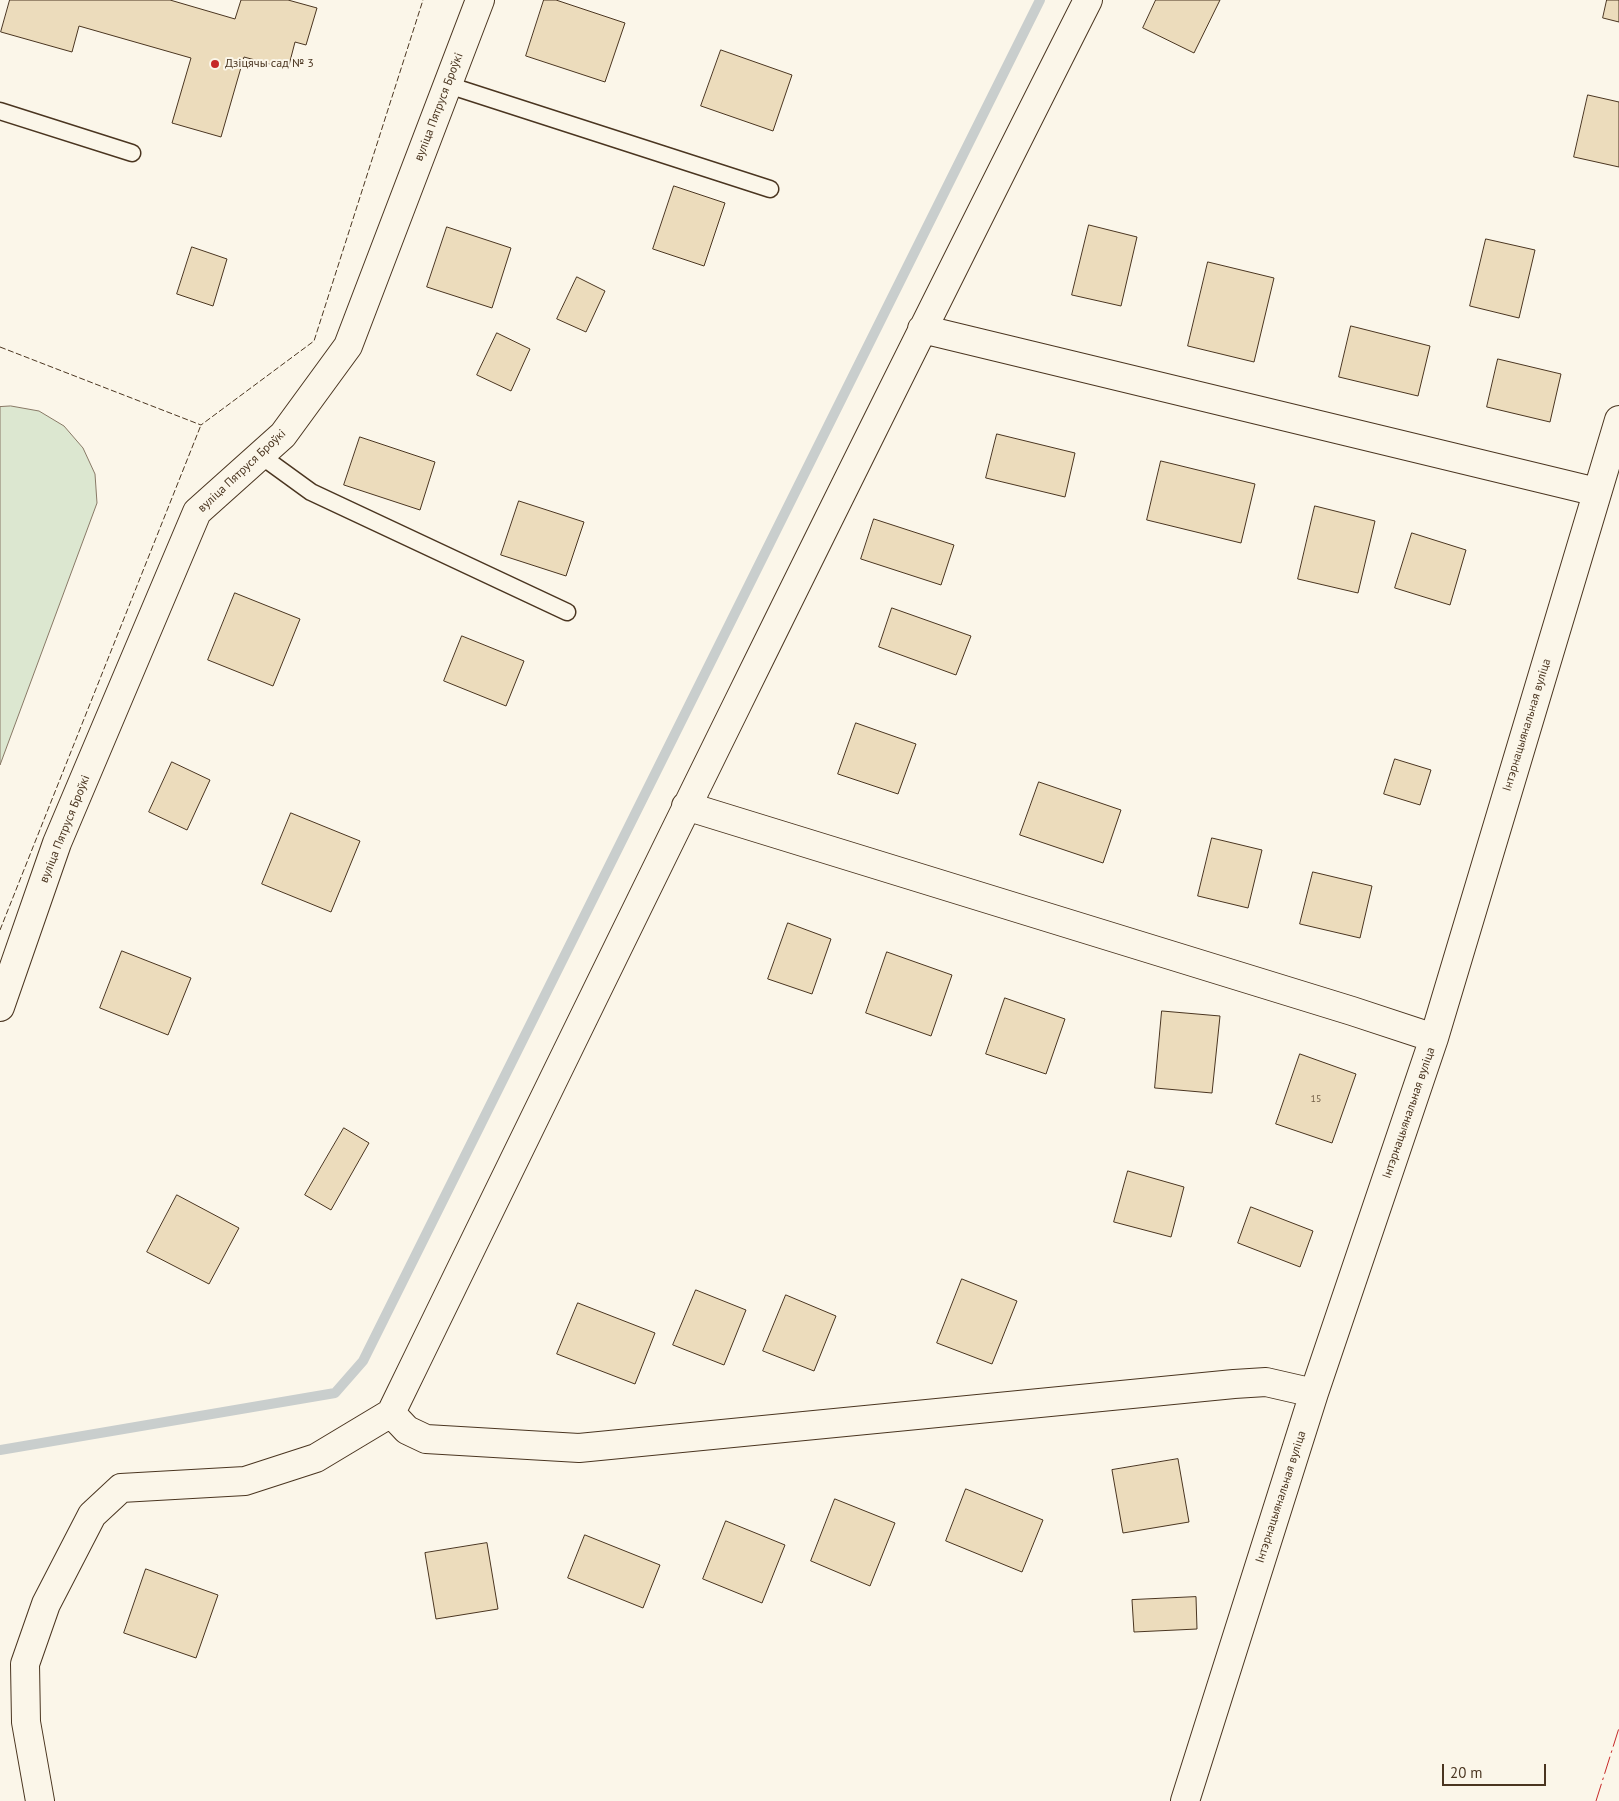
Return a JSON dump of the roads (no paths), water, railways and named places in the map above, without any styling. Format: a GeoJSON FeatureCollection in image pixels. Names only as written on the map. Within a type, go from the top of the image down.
{"type":"FeatureCollection","features":[{"type":"Feature","properties":{"kind":"street","name":"вуліца Пятруся Броўкі"},"geometry":{"type":"LineString","coordinates":[[0,1007],[57,843],[197,512],[283,435],[348,346],[480,0]]}},
{"type":"Feature","properties":{"kind":"street"},"geometry":{"type":"LineString","coordinates":[[40,1801],[26,1722],[25,1664],[46,1604],[92,1515],[121,1488],[245,1481],[316,1458],[391,1413],[686,806],[922,329],[1088,0]]}},
{"type":"Feature","properties":{"kind":"street"},"geometry":{"type":"LineString","coordinates":[[922,329],[1597,492]]}},
{"type":"Feature","properties":{"kind":"street","name":"Інтэрнацыянальная вуліца"},"geometry":{"type":"LineString","coordinates":[[1185,1801],[1314,1393],[1434,1038],[1619,420]]}},
{"type":"Feature","properties":{"kind":"street"},"geometry":{"type":"LineString","coordinates":[[686,806],[1434,1038]]}},
{"type":"Feature","properties":{"kind":"street"},"geometry":{"type":"LineString","coordinates":[[391,1413],[407,1430],[426,1439],[579,1448],[1234,1384],[1266,1382],[1314,1393]]}},
{"type":"Feature","properties":{"kind":"lane"},"geometry":{"type":"LineString","coordinates":[[448,85],[770,189]]}},
{"type":"Feature","properties":{"kind":"lane"},"geometry":{"type":"LineString","coordinates":[[0,111],[132,153]]}},
{"type":"Feature","properties":{"kind":"lane"},"geometry":{"type":"LineString","coordinates":[[260,456],[311,492],[567,612]]}},
{"type":"Feature","properties":{"kind":"waterway"},"geometry":{"type":"LineString","coordinates":[[0,1450],[335,1393],[363,1361],[1040,0]]}},
{"type":"Feature","properties":{"kind":"place","name":"Дзіцячы сад № 3"},"geometry":{"type":"Point","coordinates":[215,64]}}]}
